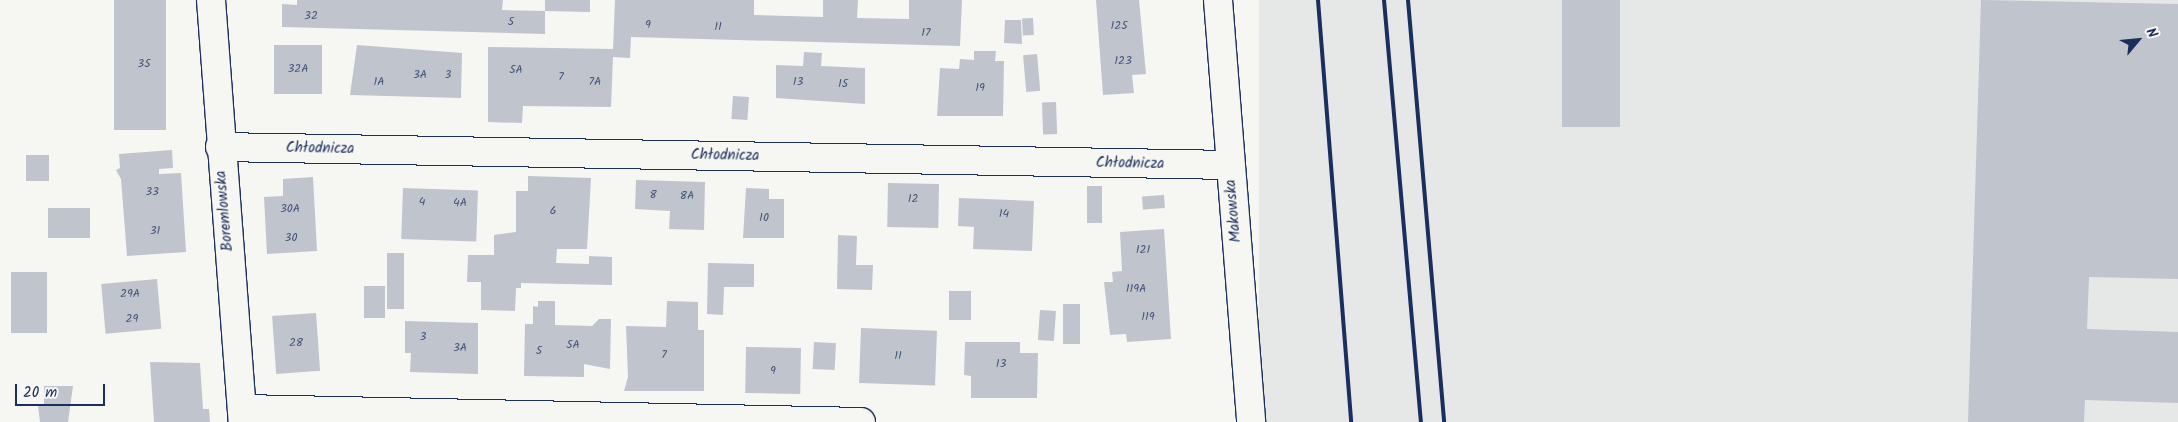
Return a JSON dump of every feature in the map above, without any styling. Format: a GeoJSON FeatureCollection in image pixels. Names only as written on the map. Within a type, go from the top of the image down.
{"type":"FeatureCollection","features":[{"type":"Feature","properties":{"kind":"street","name":"Boremlowska"},"geometry":{"type":"LineString","coordinates":[[211,0],[220,147],[242,416]]}},
{"type":"Feature","properties":{"kind":"street","name":"Makowska"},"geometry":{"type":"LineString","coordinates":[[1218,0],[1251,422]]}},
{"type":"Feature","properties":{"kind":"street","name":"Chłodnicza"},"geometry":{"type":"LineString","coordinates":[[220,147],[1230,166]]}},
{"type":"Feature","properties":{"kind":"street"},"geometry":{"type":"LineString","coordinates":[[242,416],[861,422]]}},
{"type":"Feature","properties":{"kind":"shaded area"},"geometry":{"type":"Polygon","coordinates":[[[1259,0],[2178,0],[2178,422],[1259,422],[1259,0]]]}},
{"type":"Feature","properties":{"kind":"building"},"geometry":{"type":"Polygon","coordinates":[[[114,0],[166,0],[166,130],[114,130],[114,0]]]}},
{"type":"Feature","properties":{"kind":"building"},"geometry":{"type":"Polygon","coordinates":[[[297,0],[503,0],[502,10],[545,11],[545,34],[282,27],[282,4],[297,5],[297,0]]]}},
{"type":"Feature","properties":{"kind":"building"},"geometry":{"type":"Polygon","coordinates":[[[545,0],[590,0],[590,12],[545,11],[545,0]]]}},
{"type":"Feature","properties":{"kind":"building"},"geometry":{"type":"Polygon","coordinates":[[[615,0],[754,0],[754,15],[823,17],[823,0],[858,0],[857,18],[909,19],[909,0],[962,0],[960,46],[631,37],[630,58],[613,57],[611,107],[523,106],[522,123],[488,122],[488,47],[613,49],[615,0]]]}},
{"type":"Feature","properties":{"kind":"building"},"geometry":{"type":"Polygon","coordinates":[[[1096,0],[1139,0],[1146,74],[1132,75],[1134,93],[1103,95],[1096,0]]]}},
{"type":"Feature","properties":{"kind":"building"},"geometry":{"type":"Polygon","coordinates":[[[1562,0],[1620,0],[1620,127],[1562,127],[1562,0]]]}},
{"type":"Feature","properties":{"kind":"building"},"geometry":{"type":"Polygon","coordinates":[[[1981,0],[2178,4],[2178,279],[2089,277],[2087,329],[2178,332],[2178,403],[2085,400],[2084,422],[1968,422],[1981,0]]]}},
{"type":"Feature","properties":{"kind":"building"},"geometry":{"type":"Polygon","coordinates":[[[1033,18],[1034,35],[1023,36],[1022,19],[1033,18]]]}},
{"type":"Feature","properties":{"kind":"building"},"geometry":{"type":"Polygon","coordinates":[[[1005,20],[1021,20],[1022,44],[1004,43],[1005,20]]]}},
{"type":"Feature","properties":{"kind":"building"},"geometry":{"type":"Polygon","coordinates":[[[274,45],[322,45],[322,94],[274,94],[274,45]]]}},
{"type":"Feature","properties":{"kind":"building"},"geometry":{"type":"Polygon","coordinates":[[[357,45],[462,53],[461,98],[350,95],[357,45]]]}},
{"type":"Feature","properties":{"kind":"building"},"geometry":{"type":"Polygon","coordinates":[[[974,51],[996,51],[995,61],[1004,61],[1003,116],[937,116],[940,68],[959,69],[960,59],[974,60],[974,51]]]}},
{"type":"Feature","properties":{"kind":"building"},"geometry":{"type":"Polygon","coordinates":[[[804,52],[822,53],[821,66],[865,68],[865,104],[776,98],[776,65],[803,66],[804,52]]]}},
{"type":"Feature","properties":{"kind":"building"},"geometry":{"type":"Polygon","coordinates":[[[1037,54],[1040,91],[1026,92],[1023,55],[1037,54]]]}},
{"type":"Feature","properties":{"kind":"building"},"geometry":{"type":"Polygon","coordinates":[[[733,96],[749,97],[747,120],[731,119],[733,96]]]}},
{"type":"Feature","properties":{"kind":"building"},"geometry":{"type":"Polygon","coordinates":[[[1042,102],[1056,102],[1057,134],[1043,134],[1042,102]]]}},
{"type":"Feature","properties":{"kind":"building"},"geometry":{"type":"Polygon","coordinates":[[[172,150],[173,168],[159,169],[159,174],[181,173],[186,252],[127,256],[121,179],[116,170],[120,168],[119,154],[172,150]]]}},
{"type":"Feature","properties":{"kind":"building"},"geometry":{"type":"Polygon","coordinates":[[[26,155],[49,155],[49,181],[26,181],[26,155]]]}},
{"type":"Feature","properties":{"kind":"building"},"geometry":{"type":"Polygon","coordinates":[[[528,176],[591,178],[587,249],[557,249],[556,263],[589,264],[589,256],[612,257],[612,285],[521,283],[521,288],[516,288],[515,311],[481,310],[481,282],[467,282],[468,255],[494,255],[494,235],[516,232],[516,191],[528,191],[528,176]]]}},
{"type":"Feature","properties":{"kind":"building"},"geometry":{"type":"Polygon","coordinates":[[[313,177],[317,251],[267,254],[264,197],[283,196],[283,179],[313,177]]]}},
{"type":"Feature","properties":{"kind":"building"},"geometry":{"type":"Polygon","coordinates":[[[636,180],[705,182],[704,230],[669,229],[670,211],[635,209],[636,180]]]}},
{"type":"Feature","properties":{"kind":"building"},"geometry":{"type":"Polygon","coordinates":[[[888,183],[939,184],[938,228],[887,227],[888,183]]]}},
{"type":"Feature","properties":{"kind":"building"},"geometry":{"type":"Polygon","coordinates":[[[1087,186],[1102,186],[1102,223],[1087,223],[1087,186]]]}},
{"type":"Feature","properties":{"kind":"building"},"geometry":{"type":"Polygon","coordinates":[[[403,188],[478,191],[476,242],[401,239],[403,188]]]}},
{"type":"Feature","properties":{"kind":"building"},"geometry":{"type":"Polygon","coordinates":[[[746,188],[769,189],[769,199],[784,199],[784,238],[743,238],[746,188]]]}},
{"type":"Feature","properties":{"kind":"building"},"geometry":{"type":"Polygon","coordinates":[[[1164,195],[1165,208],[1143,210],[1142,197],[1164,195]]]}},
{"type":"Feature","properties":{"kind":"building"},"geometry":{"type":"Polygon","coordinates":[[[959,198],[1034,201],[1032,251],[973,249],[974,227],[958,226],[959,198]]]}},
{"type":"Feature","properties":{"kind":"building"},"geometry":{"type":"Polygon","coordinates":[[[48,208],[90,208],[90,238],[48,238],[48,208]]]}},
{"type":"Feature","properties":{"kind":"building"},"geometry":{"type":"Polygon","coordinates":[[[1164,229],[1171,339],[1127,342],[1126,334],[1110,335],[1104,282],[1113,282],[1112,272],[1122,271],[1120,232],[1164,229]]]}},
{"type":"Feature","properties":{"kind":"building"},"geometry":{"type":"Polygon","coordinates":[[[838,235],[857,236],[856,265],[873,265],[872,290],[837,289],[838,235]]]}},
{"type":"Feature","properties":{"kind":"building"},"geometry":{"type":"Polygon","coordinates":[[[387,253],[404,253],[404,309],[387,309],[387,253]]]}},
{"type":"Feature","properties":{"kind":"building"},"geometry":{"type":"Polygon","coordinates":[[[708,263],[754,264],[754,287],[724,287],[723,315],[707,314],[708,263]]]}},
{"type":"Feature","properties":{"kind":"building"},"geometry":{"type":"Polygon","coordinates":[[[11,272],[47,272],[47,333],[11,333],[11,272]]]}},
{"type":"Feature","properties":{"kind":"building"},"geometry":{"type":"Polygon","coordinates":[[[157,279],[161,329],[106,334],[101,284],[157,279]]]}},
{"type":"Feature","properties":{"kind":"building"},"geometry":{"type":"Polygon","coordinates":[[[364,286],[385,286],[385,318],[364,318],[364,286]]]}},
{"type":"Feature","properties":{"kind":"building"},"geometry":{"type":"Polygon","coordinates":[[[949,291],[971,291],[971,320],[949,320],[949,291]]]}},
{"type":"Feature","properties":{"kind":"building"},"geometry":{"type":"Polygon","coordinates":[[[538,301],[555,301],[555,325],[592,326],[599,319],[611,319],[610,369],[584,364],[584,377],[524,376],[525,324],[533,324],[533,306],[538,307],[538,301]]]}},
{"type":"Feature","properties":{"kind":"building"},"geometry":{"type":"Polygon","coordinates":[[[667,301],[698,302],[698,330],[704,330],[704,391],[624,391],[628,377],[626,326],[666,327],[667,301]]]}},
{"type":"Feature","properties":{"kind":"building"},"geometry":{"type":"Polygon","coordinates":[[[1063,304],[1080,304],[1080,344],[1063,344],[1063,304]]]}},
{"type":"Feature","properties":{"kind":"building"},"geometry":{"type":"Polygon","coordinates":[[[1040,310],[1056,311],[1054,341],[1038,340],[1040,310]]]}},
{"type":"Feature","properties":{"kind":"building"},"geometry":{"type":"Polygon","coordinates":[[[316,313],[320,371],[276,374],[272,316],[316,313]]]}},
{"type":"Feature","properties":{"kind":"building"},"geometry":{"type":"Polygon","coordinates":[[[405,321],[478,323],[478,374],[410,372],[411,353],[405,353],[405,321]]]}},
{"type":"Feature","properties":{"kind":"building"},"geometry":{"type":"Polygon","coordinates":[[[861,328],[937,331],[935,386],[859,383],[861,328]]]}},
{"type":"Feature","properties":{"kind":"building"},"geometry":{"type":"Polygon","coordinates":[[[814,342],[836,343],[835,370],[813,369],[814,342]]]}},
{"type":"Feature","properties":{"kind":"building"},"geometry":{"type":"Polygon","coordinates":[[[965,342],[1020,342],[1020,353],[1038,353],[1037,398],[971,398],[971,376],[964,375],[965,342]]]}},
{"type":"Feature","properties":{"kind":"building"},"geometry":{"type":"Polygon","coordinates":[[[746,347],[801,348],[800,394],[745,393],[746,347]]]}},
{"type":"Feature","properties":{"kind":"building"},"geometry":{"type":"Polygon","coordinates":[[[150,362],[200,363],[203,409],[209,409],[210,422],[154,422],[150,362]]]}},
{"type":"Feature","properties":{"kind":"building"},"geometry":{"type":"Polygon","coordinates":[[[44,386],[73,386],[68,422],[40,422],[38,406],[44,406],[44,386]]]}},
{"type":"Feature","properties":{"kind":"railway"},"geometry":{"type":"LineString","coordinates":[[1318,0],[1351,422]]}},
{"type":"Feature","properties":{"kind":"railway"},"geometry":{"type":"LineString","coordinates":[[1384,0],[1421,422]]}},
{"type":"Feature","properties":{"kind":"railway"},"geometry":{"type":"LineString","coordinates":[[1408,0],[1444,422]]}}]}
